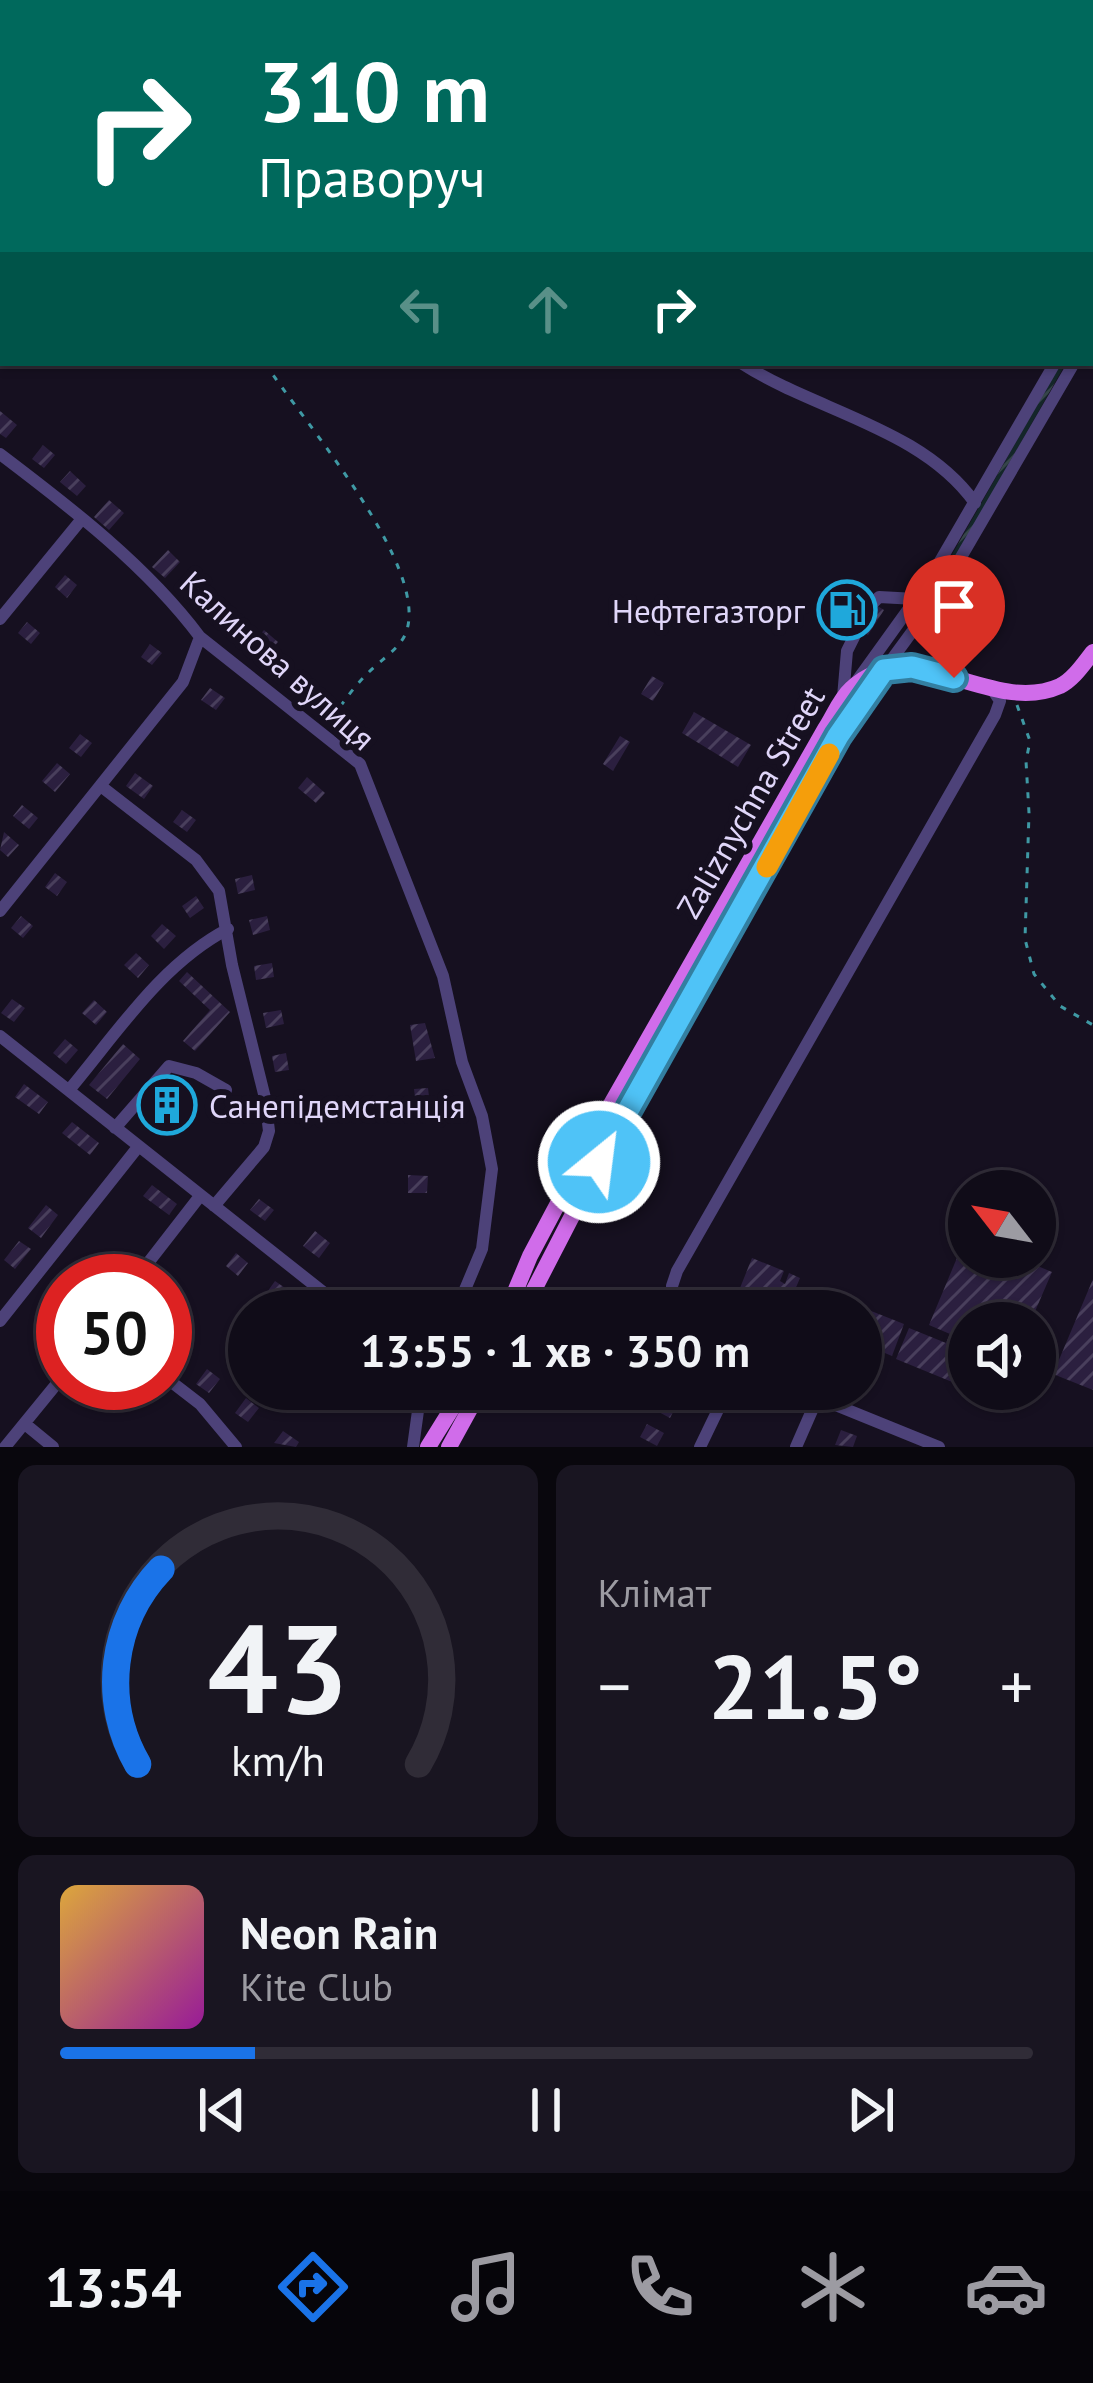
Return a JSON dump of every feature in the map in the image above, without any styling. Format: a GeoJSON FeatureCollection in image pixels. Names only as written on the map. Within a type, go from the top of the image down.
{"type":"FeatureCollection","features":[{"type":"Feature","properties":{"kind":"main road"},"geometry":{"type":"LineString","coordinates":[[884,670],[912,667],[992,689],[1015,690],[1061,685],[1093,652]]}},
{"type":"Feature","properties":{"kind":"main road","name":"Zaliznychna Street"},"geometry":{"type":"LineString","coordinates":[[516,1290],[606,1112],[846,696],[884,670]]}},
{"type":"Feature","properties":{"kind":"main road","name":"Zaliznychna Street"},"geometry":{"type":"LineString","coordinates":[[534,1290],[618,1127],[838,736],[884,670]]}},
{"type":"Feature","properties":{"kind":"main road"},"geometry":{"type":"LineString","coordinates":[[428,1447],[451,1410]]}},
{"type":"Feature","properties":{"kind":"main road"},"geometry":{"type":"LineString","coordinates":[[449,1447],[469,1410]]}},
{"type":"Feature","properties":{"kind":"street"},"geometry":{"type":"LineString","coordinates":[[746,366],[929,457],[975,503]]}},
{"type":"Feature","properties":{"kind":"street"},"geometry":{"type":"LineString","coordinates":[[846,696],[916,599],[1053,366]]}},
{"type":"Feature","properties":{"kind":"street"},"geometry":{"type":"LineString","coordinates":[[884,670],[940,595],[1072,366]]}},
{"type":"Feature","properties":{"kind":"street","name":"Калинова вулиця"},"geometry":{"type":"LineString","coordinates":[[0,454],[81,520],[184,615],[200,637],[360,764],[443,976],[462,1063],[482,1116],[492,1169],[486,1228],[465,1290]]}},
{"type":"Feature","properties":{"kind":"street"},"geometry":{"type":"LineString","coordinates":[[0,619],[81,520]]}},
{"type":"Feature","properties":{"kind":"street"},"geometry":{"type":"LineString","coordinates":[[873,603],[880,597],[916,599]]}},
{"type":"Feature","properties":{"kind":"street"},"geometry":{"type":"LineString","coordinates":[[846,696],[847,651],[858,629]]}},
{"type":"Feature","properties":{"kind":"street"},"geometry":{"type":"LineString","coordinates":[[0,910],[183,682],[200,637]]}},
{"type":"Feature","properties":{"kind":"street"},"geometry":{"type":"LineString","coordinates":[[673,1290],[676,1271],[995,715],[1000,701],[992,689]]}},
{"type":"Feature","properties":{"kind":"street"},"geometry":{"type":"LineString","coordinates":[[102,787],[213,878],[228,929],[269,1131],[264,1147],[214,1206]]}},
{"type":"Feature","properties":{"kind":"street"},"geometry":{"type":"LineString","coordinates":[[69,1090],[174,965],[228,929]]}},
{"type":"Feature","properties":{"kind":"street"},"geometry":{"type":"LineString","coordinates":[[0,1036],[320,1290]]}},
{"type":"Feature","properties":{"kind":"street"},"geometry":{"type":"LineString","coordinates":[[115,1128],[169,1066],[196,1073],[226,1090]]}},
{"type":"Feature","properties":{"kind":"street"},"geometry":{"type":"LineString","coordinates":[[0,1321],[138,1147]]}},
{"type":"Feature","properties":{"kind":"street"},"geometry":{"type":"LineString","coordinates":[[155,1254],[200,1196]]}},
{"type":"Feature","properties":{"kind":"street"},"geometry":{"type":"LineString","coordinates":[[192,1398],[236,1447]]}},
{"type":"Feature","properties":{"kind":"street"},"geometry":{"type":"LineString","coordinates":[[5,1447],[36,1410]]}},
{"type":"Feature","properties":{"kind":"street"},"geometry":{"type":"LineString","coordinates":[[413,1447],[418,1410]]}},
{"type":"Feature","properties":{"kind":"street"},"geometry":{"type":"LineString","coordinates":[[700,1447],[718,1410]]}},
{"type":"Feature","properties":{"kind":"street"},"geometry":{"type":"LineString","coordinates":[[796,1447],[812,1410]]}},
{"type":"Feature","properties":{"kind":"street"},"geometry":{"type":"LineString","coordinates":[[846,1410],[939,1447]]}},
{"type":"Feature","properties":{"kind":"street"},"geometry":{"type":"LineString","coordinates":[[25,1424],[52,1447]]}},
{"type":"Feature","properties":{"kind":"street"},"geometry":{"type":"LineString","coordinates":[[898,1447],[904,1432]]}},
{"type":"Feature","properties":{"kind":"path"},"geometry":{"type":"LineString","coordinates":[[267,366],[331,454],[403,571],[408,624],[404,640],[346,697],[322,732]]}},
{"type":"Feature","properties":{"kind":"path"},"geometry":{"type":"LineString","coordinates":[[1015,690],[1018,715],[1030,741],[1025,939],[1034,974],[1060,1006],[1093,1024]]}},
{"type":"Feature","properties":{"kind":"shaded area"},"geometry":{"type":"Polygon","coordinates":[[[1059,366],[1064,366],[945,576],[941,574],[1059,366]]]}},
{"type":"Feature","properties":{"kind":"building"},"geometry":{"type":"Polygon","coordinates":[[[0,411],[17,425],[6,438],[0,434],[0,411]]]}},
{"type":"Feature","properties":{"kind":"building"},"geometry":{"type":"Polygon","coordinates":[[[43,445],[55,455],[44,468],[32,459],[43,445]]]}},
{"type":"Feature","properties":{"kind":"building"},"geometry":{"type":"Polygon","coordinates":[[[70,471],[86,486],[77,496],[60,482],[70,471]]]}},
{"type":"Feature","properties":{"kind":"building"},"geometry":{"type":"Polygon","coordinates":[[[109,500],[124,513],[109,530],[94,517],[109,500]]]}},
{"type":"Feature","properties":{"kind":"building"},"geometry":{"type":"Polygon","coordinates":[[[168,550],[180,562],[165,578],[152,567],[168,550]]]}},
{"type":"Feature","properties":{"kind":"building"},"geometry":{"type":"Polygon","coordinates":[[[196,574],[209,586],[197,600],[183,588],[196,574]]]}},
{"type":"Feature","properties":{"kind":"building"},"geometry":{"type":"Polygon","coordinates":[[[65,575],[77,585],[67,598],[55,587],[65,575]]]}},
{"type":"Feature","properties":{"kind":"building"},"geometry":{"type":"Polygon","coordinates":[[[835,590],[843,596],[831,615],[822,610],[835,590]]]}},
{"type":"Feature","properties":{"kind":"building"},"geometry":{"type":"Polygon","coordinates":[[[852,590],[884,610],[868,635],[837,616],[852,590]]]}},
{"type":"Feature","properties":{"kind":"building"},"geometry":{"type":"Polygon","coordinates":[[[27,622],[40,633],[31,644],[18,633],[27,622]]]}},
{"type":"Feature","properties":{"kind":"building"},"geometry":{"type":"Polygon","coordinates":[[[264,630],[278,642],[265,658],[250,646],[264,630]]]}},
{"type":"Feature","properties":{"kind":"building"},"geometry":{"type":"Polygon","coordinates":[[[150,644],[162,653],[152,665],[141,657],[150,644]]]}},
{"type":"Feature","properties":{"kind":"building"},"geometry":{"type":"Polygon","coordinates":[[[652,676],[664,683],[653,701],[641,694],[652,676]]]}},
{"type":"Feature","properties":{"kind":"building"},"geometry":{"type":"Polygon","coordinates":[[[210,688],[225,698],[216,710],[201,700],[210,688]]]}},
{"type":"Feature","properties":{"kind":"building"},"geometry":{"type":"Polygon","coordinates":[[[694,712],[751,745],[738,767],[682,733],[694,712]]]}},
{"type":"Feature","properties":{"kind":"building"},"geometry":{"type":"Polygon","coordinates":[[[80,734],[92,743],[81,757],[69,748],[80,734]]]}},
{"type":"Feature","properties":{"kind":"building"},"geometry":{"type":"Polygon","coordinates":[[[620,736],[630,742],[613,771],[603,764],[620,736]]]}},
{"type":"Feature","properties":{"kind":"building"},"geometry":{"type":"Polygon","coordinates":[[[57,763],[70,774],[55,792],[42,781],[57,763]]]}},
{"type":"Feature","properties":{"kind":"building"},"geometry":{"type":"Polygon","coordinates":[[[135,773],[153,786],[144,799],[126,786],[135,773]]]}},
{"type":"Feature","properties":{"kind":"building"},"geometry":{"type":"Polygon","coordinates":[[[307,777],[325,793],[316,803],[298,788],[307,777]]]}},
{"type":"Feature","properties":{"kind":"building"},"geometry":{"type":"Polygon","coordinates":[[[22,805],[38,818],[29,829],[13,816],[22,805]]]}},
{"type":"Feature","properties":{"kind":"building"},"geometry":{"type":"Polygon","coordinates":[[[182,810],[196,820],[187,832],[173,822],[182,810]]]}},
{"type":"Feature","properties":{"kind":"building"},"geometry":{"type":"Polygon","coordinates":[[[4,832],[19,845],[8,857],[0,850],[4,832]]]}},
{"type":"Feature","properties":{"kind":"building"},"geometry":{"type":"Polygon","coordinates":[[[55,873],[67,882],[57,896],[45,887],[55,873]]]}},
{"type":"Feature","properties":{"kind":"building"},"geometry":{"type":"Polygon","coordinates":[[[252,875],[255,890],[238,894],[235,879],[252,875]]]}},
{"type":"Feature","properties":{"kind":"building"},"geometry":{"type":"Polygon","coordinates":[[[196,896],[204,908],[190,918],[182,906],[196,896]]]}},
{"type":"Feature","properties":{"kind":"building"},"geometry":{"type":"Polygon","coordinates":[[[21,916],[33,926],[23,938],[11,928],[21,916]]]}},
{"type":"Feature","properties":{"kind":"building"},"geometry":{"type":"Polygon","coordinates":[[[267,916],[270,930],[253,935],[249,920],[267,916]]]}},
{"type":"Feature","properties":{"kind":"building"},"geometry":{"type":"Polygon","coordinates":[[[162,924],[176,936],[164,949],[151,936],[162,924]]]}},
{"type":"Feature","properties":{"kind":"building"},"geometry":{"type":"Polygon","coordinates":[[[136,953],[149,965],[138,978],[124,965],[136,953]]]}},
{"type":"Feature","properties":{"kind":"building"},"geometry":{"type":"Polygon","coordinates":[[[272,963],[274,977],[256,980],[254,966],[272,963]]]}},
{"type":"Feature","properties":{"kind":"building"},"geometry":{"type":"Polygon","coordinates":[[[187,972],[230,1012],[195,1051],[183,1041],[210,1010],[179,981],[187,972]]]}},
{"type":"Feature","properties":{"kind":"building"},"geometry":{"type":"Polygon","coordinates":[[[12,999],[25,1008],[14,1022],[1,1013],[12,999]]]}},
{"type":"Feature","properties":{"kind":"building"},"geometry":{"type":"Polygon","coordinates":[[[94,1000],[107,1012],[96,1025],[82,1013],[94,1000]]]}},
{"type":"Feature","properties":{"kind":"building"},"geometry":{"type":"Polygon","coordinates":[[[281,1010],[284,1024],[266,1028],[263,1013],[281,1010]]]}},
{"type":"Feature","properties":{"kind":"building"},"geometry":{"type":"Polygon","coordinates":[[[425,1023],[435,1058],[416,1061],[410,1025],[425,1023]]]}},
{"type":"Feature","properties":{"kind":"building"},"geometry":{"type":"Polygon","coordinates":[[[65,1039],[78,1050],[66,1064],[53,1053],[65,1039]]]}},
{"type":"Feature","properties":{"kind":"building"},"geometry":{"type":"Polygon","coordinates":[[[123,1044],[140,1059],[107,1099],[89,1085],[123,1044]]]}},
{"type":"Feature","properties":{"kind":"building"},"geometry":{"type":"Polygon","coordinates":[[[286,1053],[289,1070],[275,1072],[272,1056],[286,1053]]]}},
{"type":"Feature","properties":{"kind":"building","name":"Санепідемстанція"},"geometry":{"type":"Polygon","coordinates":[[[174,1079],[191,1093],[159,1131],[142,1117],[174,1079]]]}},
{"type":"Feature","properties":{"kind":"building"},"geometry":{"type":"Polygon","coordinates":[[[24,1084],[48,1102],[39,1114],[15,1097],[24,1084]]]}},
{"type":"Feature","properties":{"kind":"building"},"geometry":{"type":"Polygon","coordinates":[[[428,1088],[430,1105],[416,1106],[414,1089],[428,1088]]]}},
{"type":"Feature","properties":{"kind":"building"},"geometry":{"type":"Polygon","coordinates":[[[295,1095],[299,1111],[286,1114],[282,1098],[295,1095]]]}},
{"type":"Feature","properties":{"kind":"building"},"geometry":{"type":"Polygon","coordinates":[[[72,1122],[99,1143],[90,1155],[62,1133],[72,1122]]]}},
{"type":"Feature","properties":{"kind":"building"},"geometry":{"type":"Polygon","coordinates":[[[408,1175],[428,1176],[427,1193],[408,1193],[408,1175]]]}},
{"type":"Feature","properties":{"kind":"building"},"geometry":{"type":"Polygon","coordinates":[[[152,1185],[177,1204],[169,1215],[143,1196],[152,1185]]]}},
{"type":"Feature","properties":{"kind":"building"},"geometry":{"type":"Polygon","coordinates":[[[259,1199],[274,1210],[265,1221],[250,1210],[259,1199]]]}},
{"type":"Feature","properties":{"kind":"building"},"geometry":{"type":"Polygon","coordinates":[[[46,1205],[58,1215],[41,1238],[28,1228],[46,1205]]]}},
{"type":"Feature","properties":{"kind":"building"},"geometry":{"type":"Polygon","coordinates":[[[315,1231],[330,1243],[319,1258],[303,1246],[315,1231]]]}},
{"type":"Feature","properties":{"kind":"building"},"geometry":{"type":"Polygon","coordinates":[[[19,1241],[31,1249],[15,1269],[4,1260],[19,1241]]]}},
{"type":"Feature","properties":{"kind":"building"},"geometry":{"type":"Polygon","coordinates":[[[236,1253],[248,1263],[238,1276],[226,1266],[236,1253]]]}},
{"type":"Feature","properties":{"kind":"building"},"geometry":{"type":"Polygon","coordinates":[[[752,1258],[784,1271],[780,1281],[785,1284],[789,1273],[800,1278],[795,1290],[739,1290],[752,1258]]]}},
{"type":"Feature","properties":{"kind":"building"},"geometry":{"type":"Polygon","coordinates":[[[949,1278],[1049,1278],[1039,1302],[948,1302],[948,1333],[929,1325],[949,1278]]]}},
{"type":"Feature","properties":{"kind":"building"},"geometry":{"type":"Polygon","coordinates":[[[1093,1279],[1093,1390],[1056,1375],[1093,1279]]]}},
{"type":"Feature","properties":{"kind":"building"},"geometry":{"type":"Polygon","coordinates":[[[882,1315],[904,1324],[892,1356],[882,1352],[882,1315]]]}},
{"type":"Feature","properties":{"kind":"building"},"geometry":{"type":"Polygon","coordinates":[[[909,1328],[946,1343],[948,1338],[948,1380],[896,1359],[909,1328]]]}},
{"type":"Feature","properties":{"kind":"building"},"geometry":{"type":"Polygon","coordinates":[[[207,1369],[220,1379],[209,1393],[196,1384],[207,1369]]]}},
{"type":"Feature","properties":{"kind":"building"},"geometry":{"type":"Polygon","coordinates":[[[237,1410],[257,1410],[248,1422],[235,1413],[237,1410]]]}},
{"type":"Feature","properties":{"kind":"building"},"geometry":{"type":"Polygon","coordinates":[[[647,1424],[664,1433],[657,1446],[640,1437],[647,1424]]]}},
{"type":"Feature","properties":{"kind":"building"},"geometry":{"type":"Polygon","coordinates":[[[841,1430],[857,1436],[853,1447],[835,1445],[841,1430]]]}},
{"type":"Feature","properties":{"kind":"building"},"geometry":{"type":"Polygon","coordinates":[[[283,1431],[299,1442],[296,1447],[274,1443],[283,1431]]]}},
{"type":"Feature","properties":{"kind":"tunnel"},"geometry":{"type":"LineString","coordinates":[[858,629],[873,603]]}},
{"type":"Feature","properties":{"kind":"slow traffic"},"geometry":{"type":"LineString","coordinates":[[767,867],[829,754]]}},
{"type":"Feature","properties":{"kind":"place","name":"Нефтегазторг"},"geometry":{"type":"Point","coordinates":[847,610]}},
{"type":"Feature","properties":{"kind":"place","name":"Санепідемстанція"},"geometry":{"type":"Point","coordinates":[167,1105]}},
{"type":"Feature","properties":{"kind":"route"},"geometry":{"type":"LineString","coordinates":[[599,1162],[838,736],[884,670],[912,667],[954,678]]}}]}
